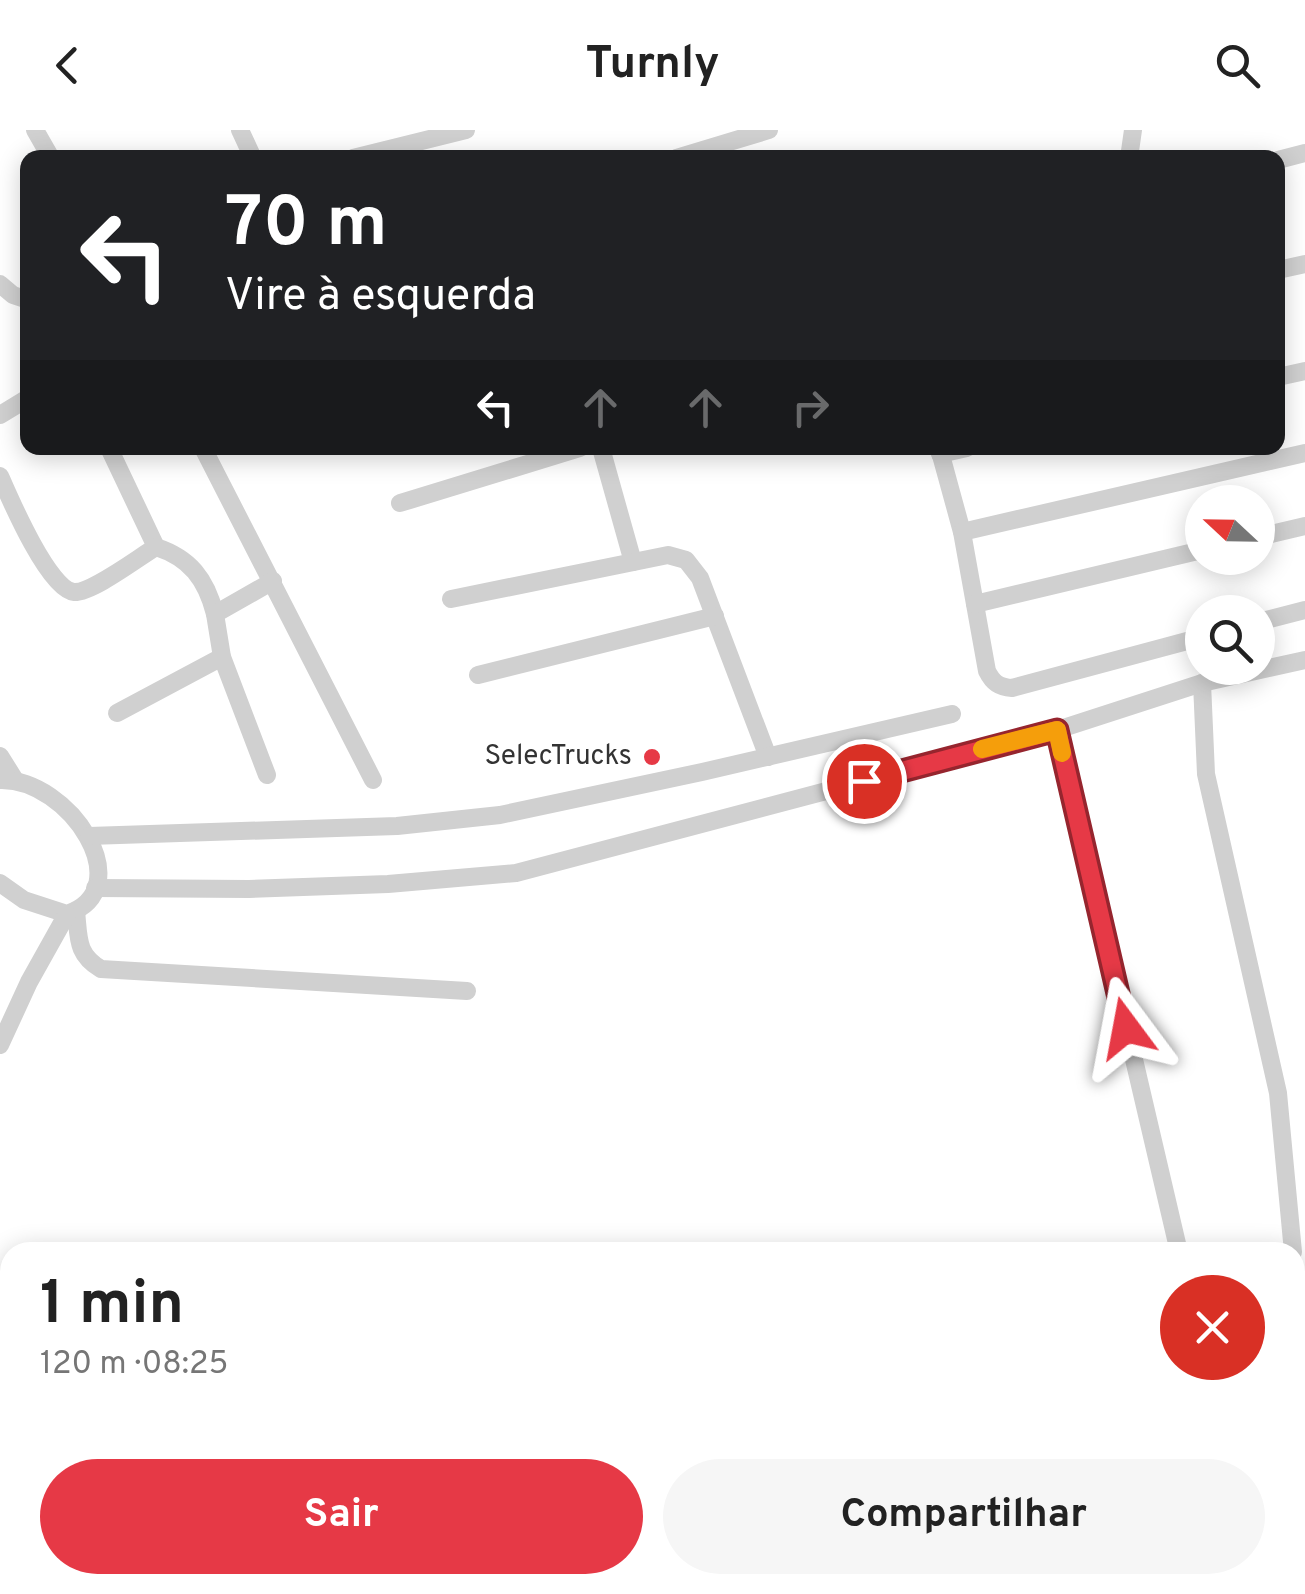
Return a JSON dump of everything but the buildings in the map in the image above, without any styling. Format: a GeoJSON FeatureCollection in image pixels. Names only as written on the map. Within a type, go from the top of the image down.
{"type":"FeatureCollection","features":[{"type":"Feature","properties":{"kind":"lane"},"geometry":{"type":"LineString","coordinates":[[385,150],[466,130]]}},
{"type":"Feature","properties":{"kind":"lane"},"geometry":{"type":"LineString","coordinates":[[703,150],[769,130]]}},
{"type":"Feature","properties":{"kind":"lane"},"geometry":{"type":"LineString","coordinates":[[962,532],[1305,453]]}},
{"type":"Feature","properties":{"kind":"lane"},"geometry":{"type":"LineString","coordinates":[[112,455],[156,547],[186,561],[209,591],[222,657],[267,775]]}},
{"type":"Feature","properties":{"kind":"lane"},"geometry":{"type":"LineString","coordinates":[[207,455],[373,780]]}},
{"type":"Feature","properties":{"kind":"lane"},"geometry":{"type":"LineString","coordinates":[[400,502],[557,455]]}},
{"type":"Feature","properties":{"kind":"lane"},"geometry":{"type":"LineString","coordinates":[[602,455],[633,562]]}},
{"type":"Feature","properties":{"kind":"lane"},"geometry":{"type":"LineString","coordinates":[[941,455],[962,532],[987,671],[993,682],[1012,688],[1185,641]]}},
{"type":"Feature","properties":{"kind":"lane"},"geometry":{"type":"LineString","coordinates":[[0,476],[47,570],[72,592],[86,590],[156,547]]}},
{"type":"Feature","properties":{"kind":"lane"},"geometry":{"type":"LineString","coordinates":[[1275,533],[1305,526]]}},
{"type":"Feature","properties":{"kind":"lane"},"geometry":{"type":"LineString","coordinates":[[975,604],[1185,554]]}},
{"type":"Feature","properties":{"kind":"lane"},"geometry":{"type":"LineString","coordinates":[[450,599],[668,555],[686,560],[700,578],[768,756]]}},
{"type":"Feature","properties":{"kind":"lane"},"geometry":{"type":"LineString","coordinates":[[215,614],[274,580]]}},
{"type":"Feature","properties":{"kind":"lane"},"geometry":{"type":"LineString","coordinates":[[1275,618],[1305,610]]}},
{"type":"Feature","properties":{"kind":"lane"},"geometry":{"type":"LineString","coordinates":[[478,676],[715,616]]}},
{"type":"Feature","properties":{"kind":"lane"},"geometry":{"type":"LineString","coordinates":[[118,714],[222,657]]}},
{"type":"Feature","properties":{"kind":"lane"},"geometry":{"type":"LineString","coordinates":[[1275,667],[1305,660]]}},
{"type":"Feature","properties":{"kind":"lane"},"geometry":{"type":"LineString","coordinates":[[95,888],[249,889],[388,884],[516,873],[1057,730],[1196,685]]}},
{"type":"Feature","properties":{"kind":"lane"},"geometry":{"type":"LineString","coordinates":[[1202,685],[1206,774],[1278,1093],[1292,1242]]}},
{"type":"Feature","properties":{"kind":"lane"},"geometry":{"type":"LineString","coordinates":[[89,836],[414,824],[500,814],[952,714]]}},
{"type":"Feature","properties":{"kind":"lane"},"geometry":{"type":"LineString","coordinates":[[1057,730],[1177,1242]]}},
{"type":"Feature","properties":{"kind":"lane"},"geometry":{"type":"LineString","coordinates":[[0,756],[8,780],[58,800],[89,836],[97,869],[95,888],[72,913],[29,982],[0,1045]]}},
{"type":"Feature","properties":{"kind":"lane"},"geometry":{"type":"LineString","coordinates":[[0,883],[24,900],[72,913]]}},
{"type":"Feature","properties":{"kind":"lane"},"geometry":{"type":"LineString","coordinates":[[72,913],[85,960],[101,969],[467,991]]}},
{"type":"Feature","properties":{"kind":"slow traffic"},"geometry":{"type":"LineString","coordinates":[[982,749],[1057,730],[1062,753]]}},
{"type":"Feature","properties":{"kind":"place","name":"SelecTrucks"},"geometry":{"type":"Point","coordinates":[652,757]}},
{"type":"Feature","properties":{"kind":"route"},"geometry":{"type":"LineString","coordinates":[[864,781],[1057,730],[1126,1028]]}}]}
